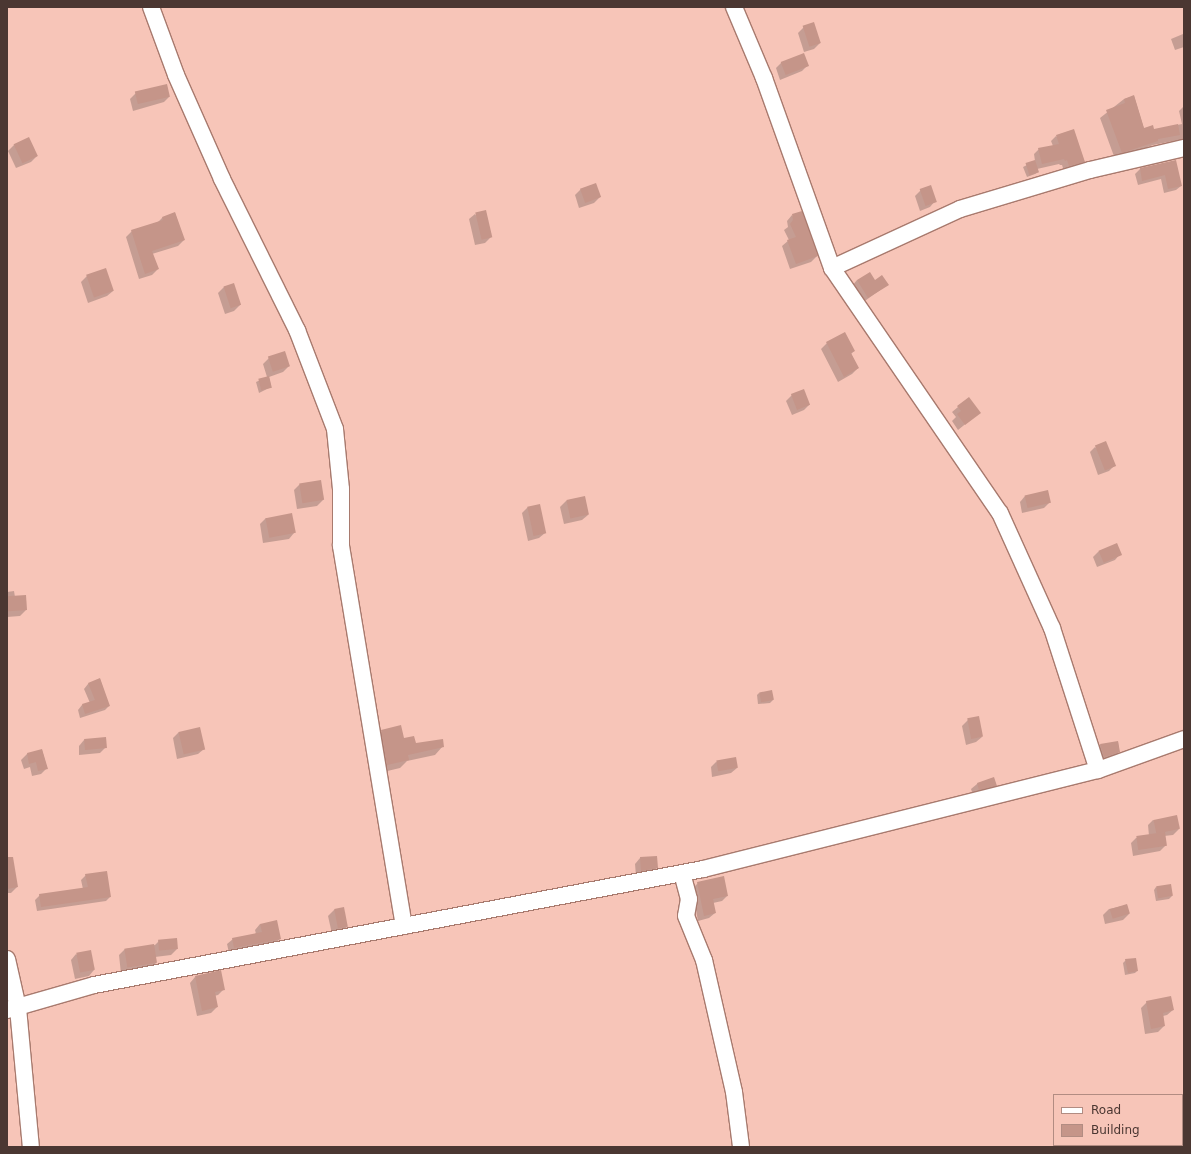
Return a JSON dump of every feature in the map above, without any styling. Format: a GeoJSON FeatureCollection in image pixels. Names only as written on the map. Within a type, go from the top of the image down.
{"type":"FeatureCollection","features":[{"type":"Feature","properties":{"kind":"street"},"geometry":{"type":"LineString","coordinates":[[151,7],[176,75],[222,179],[297,330],[335,429],[341,489],[341,546],[404,926]]}},
{"type":"Feature","properties":{"kind":"street"},"geometry":{"type":"LineString","coordinates":[[734,7],[764,78],[832,268],[1000,513],[1052,628],[1098,770]]}},
{"type":"Feature","properties":{"kind":"street"},"geometry":{"type":"LineString","coordinates":[[832,268],[960,209],[1090,170],[1184,148]]}},
{"type":"Feature","properties":{"kind":"street"},"geometry":{"type":"LineString","coordinates":[[12,1009],[94,985],[718,865],[1098,770],[1184,739]]}},
{"type":"Feature","properties":{"kind":"street"},"geometry":{"type":"LineString","coordinates":[[682,873],[689,899],[686,916],[704,960],[734,1092],[741,1147]]}},
{"type":"Feature","properties":{"kind":"street"},"geometry":{"type":"LineString","coordinates":[[7,959],[12,1009],[31,1147]]}},
{"type":"Feature","properties":{"kind":"building"},"geometry":{"type":"Polygon","coordinates":[[[814,22],[821,43],[809,47],[803,26],[814,22]]]}},
{"type":"Feature","properties":{"kind":"building"},"geometry":{"type":"Polygon","coordinates":[[[804,53],[809,66],[786,75],[781,62],[804,53]]]}},
{"type":"Feature","properties":{"kind":"building"},"geometry":{"type":"Polygon","coordinates":[[[167,84],[170,97],[138,104],[135,91],[167,84]]]}},
{"type":"Feature","properties":{"kind":"building"},"geometry":{"type":"Polygon","coordinates":[[[1134,95],[1144,128],[1153,125],[1154,129],[1178,124],[1180,135],[1158,139],[1158,141],[1122,153],[1106,110],[1125,103],[1124,99],[1134,95]]]}},
{"type":"Feature","properties":{"kind":"building"},"geometry":{"type":"Polygon","coordinates":[[[1074,129],[1085,162],[1069,166],[1067,160],[1065,161],[1064,159],[1042,164],[1038,148],[1059,144],[1056,135],[1074,129]]]}},
{"type":"Feature","properties":{"kind":"building"},"geometry":{"type":"Polygon","coordinates":[[[29,137],[38,156],[22,163],[14,144],[29,137]]]}},
{"type":"Feature","properties":{"kind":"building"},"geometry":{"type":"Polygon","coordinates":[[[1035,160],[1039,172],[1030,175],[1025,163],[1035,160]]]}},
{"type":"Feature","properties":{"kind":"building"},"geometry":{"type":"Polygon","coordinates":[[[1176,160],[1182,186],[1168,189],[1165,175],[1142,181],[1140,168],[1176,160]]]}},
{"type":"Feature","properties":{"kind":"building"},"geometry":{"type":"Polygon","coordinates":[[[596,183],[601,197],[585,203],[580,189],[596,183]]]}},
{"type":"Feature","properties":{"kind":"building"},"geometry":{"type":"Polygon","coordinates":[[[931,185],[937,202],[926,206],[920,189],[931,185]]]}},
{"type":"Feature","properties":{"kind":"building"},"geometry":{"type":"Polygon","coordinates":[[[486,210],[492,237],[482,240],[475,212],[486,210]]]}},
{"type":"Feature","properties":{"kind":"building"},"geometry":{"type":"Polygon","coordinates":[[[802,211],[818,256],[796,264],[787,240],[796,237],[790,224],[793,220],[792,214],[802,211]]]}},
{"type":"Feature","properties":{"kind":"building"},"geometry":{"type":"Polygon","coordinates":[[[175,212],[185,240],[152,251],[159,269],[145,274],[131,230],[163,220],[162,217],[175,212]]]}},
{"type":"Feature","properties":{"kind":"building"},"geometry":{"type":"Polygon","coordinates":[[[106,268],[114,291],[94,298],[86,275],[106,268]]]}},
{"type":"Feature","properties":{"kind":"building"},"geometry":{"type":"Polygon","coordinates":[[[870,272],[875,280],[882,275],[889,285],[868,298],[857,280],[870,272]]]}},
{"type":"Feature","properties":{"kind":"building"},"geometry":{"type":"Polygon","coordinates":[[[234,283],[241,305],[231,308],[224,286],[234,283]]]}},
{"type":"Feature","properties":{"kind":"building"},"geometry":{"type":"Polygon","coordinates":[[[845,332],[855,351],[851,353],[859,368],[844,377],[826,342],[845,332]]]}},
{"type":"Feature","properties":{"kind":"building"},"geometry":{"type":"Polygon","coordinates":[[[285,351],[290,366],[273,372],[268,357],[285,351]]]}},
{"type":"Feature","properties":{"kind":"building"},"geometry":{"type":"Polygon","coordinates":[[[269,376],[272,388],[261,390],[258,379],[269,376]]]}},
{"type":"Feature","properties":{"kind":"building"},"geometry":{"type":"Polygon","coordinates":[[[804,389],[810,405],[797,410],[791,394],[804,389]]]}},
{"type":"Feature","properties":{"kind":"building"},"geometry":{"type":"Polygon","coordinates":[[[969,397],[981,413],[965,425],[957,414],[961,411],[957,406],[969,397]]]}},
{"type":"Feature","properties":{"kind":"building"},"geometry":{"type":"Polygon","coordinates":[[[1106,441],[1116,466],[1105,471],[1095,445],[1106,441]]]}},
{"type":"Feature","properties":{"kind":"building"},"geometry":{"type":"Polygon","coordinates":[[[321,480],[324,500],[302,503],[299,483],[321,480]]]}},
{"type":"Feature","properties":{"kind":"building"},"geometry":{"type":"Polygon","coordinates":[[[1048,490],[1051,503],[1028,508],[1025,495],[1048,490]]]}},
{"type":"Feature","properties":{"kind":"building"},"geometry":{"type":"Polygon","coordinates":[[[585,496],[589,515],[570,519],[566,500],[585,496]]]}},
{"type":"Feature","properties":{"kind":"building"},"geometry":{"type":"Polygon","coordinates":[[[540,504],[546,533],[534,536],[527,507],[540,504]]]}},
{"type":"Feature","properties":{"kind":"building"},"geometry":{"type":"Polygon","coordinates":[[[292,513],[296,533],[269,538],[265,518],[292,513]]]}},
{"type":"Feature","properties":{"kind":"building"},"geometry":{"type":"Polygon","coordinates":[[[1117,543],[1122,555],[1104,563],[1099,551],[1117,543]]]}},
{"type":"Feature","properties":{"kind":"building"},"geometry":{"type":"Polygon","coordinates":[[[26,595],[27,610],[8,611],[7,596],[26,595]]]}},
{"type":"Feature","properties":{"kind":"building"},"geometry":{"type":"Polygon","coordinates":[[[100,678],[110,706],[85,714],[82,704],[95,700],[88,683],[100,678]]]}},
{"type":"Feature","properties":{"kind":"building"},"geometry":{"type":"Polygon","coordinates":[[[772,690],[774,700],[761,702],[759,692],[772,690]]]}},
{"type":"Feature","properties":{"kind":"building"},"geometry":{"type":"Polygon","coordinates":[[[979,716],[983,737],[971,739],[967,718],[979,716]]]}},
{"type":"Feature","properties":{"kind":"building"},"geometry":{"type":"Polygon","coordinates":[[[401,725],[404,738],[414,736],[416,743],[443,739],[444,747],[408,755],[409,760],[387,765],[381,730],[401,725]]]}},
{"type":"Feature","properties":{"kind":"building"},"geometry":{"type":"Polygon","coordinates":[[[200,727],[205,749],[184,754],[179,732],[200,727]]]}},
{"type":"Feature","properties":{"kind":"building"},"geometry":{"type":"Polygon","coordinates":[[[106,737],[107,748],[85,750],[84,739],[106,737]]]}},
{"type":"Feature","properties":{"kind":"building"},"geometry":{"type":"Polygon","coordinates":[[[1118,741],[1120,752],[1104,757],[1100,744],[1118,741]]]}},
{"type":"Feature","properties":{"kind":"building"},"geometry":{"type":"Polygon","coordinates":[[[42,749],[48,769],[38,771],[36,762],[29,764],[27,753],[42,749]]]}},
{"type":"Feature","properties":{"kind":"building"},"geometry":{"type":"Polygon","coordinates":[[[736,757],[738,768],[718,771],[716,760],[736,757]]]}},
{"type":"Feature","properties":{"kind":"building"},"geometry":{"type":"Polygon","coordinates":[[[994,777],[997,786],[979,790],[977,783],[994,777]]]}},
{"type":"Feature","properties":{"kind":"building"},"geometry":{"type":"Polygon","coordinates":[[[1177,815],[1180,829],[1156,834],[1154,820],[1177,815]]]}},
{"type":"Feature","properties":{"kind":"building"},"geometry":{"type":"Polygon","coordinates":[[[1165,832],[1167,846],[1138,850],[1136,836],[1165,832]]]}},
{"type":"Feature","properties":{"kind":"building"},"geometry":{"type":"Polygon","coordinates":[[[657,856],[658,868],[641,871],[640,857],[657,856]]]}},
{"type":"Feature","properties":{"kind":"building"},"geometry":{"type":"Polygon","coordinates":[[[7,857],[13,857],[18,887],[7,889],[7,857]]]}},
{"type":"Feature","properties":{"kind":"building"},"geometry":{"type":"Polygon","coordinates":[[[107,871],[111,897],[41,907],[39,894],[88,887],[85,874],[107,871]]]}},
{"type":"Feature","properties":{"kind":"building"},"geometry":{"type":"Polygon","coordinates":[[[724,876],[728,896],[713,899],[716,913],[704,916],[697,882],[724,876]]]}},
{"type":"Feature","properties":{"kind":"building"},"geometry":{"type":"Polygon","coordinates":[[[1171,884],[1173,896],[1158,898],[1156,886],[1171,884]]]}},
{"type":"Feature","properties":{"kind":"building"},"geometry":{"type":"Polygon","coordinates":[[[1127,904],[1130,914],[1113,919],[1110,909],[1127,904]]]}},
{"type":"Feature","properties":{"kind":"building"},"geometry":{"type":"Polygon","coordinates":[[[344,907],[348,927],[338,929],[334,909],[344,907]]]}},
{"type":"Feature","properties":{"kind":"building"},"geometry":{"type":"Polygon","coordinates":[[[277,920],[281,939],[234,948],[232,938],[262,932],[260,924],[277,920]]]}},
{"type":"Feature","properties":{"kind":"building"},"geometry":{"type":"Polygon","coordinates":[[[177,938],[178,949],[159,951],[158,940],[177,938]]]}},
{"type":"Feature","properties":{"kind":"building"},"geometry":{"type":"Polygon","coordinates":[[[154,944],[157,963],[127,967],[124,949],[154,944]]]}},
{"type":"Feature","properties":{"kind":"building"},"geometry":{"type":"Polygon","coordinates":[[[91,950],[95,970],[80,972],[76,953],[91,950]]]}},
{"type":"Feature","properties":{"kind":"building"},"geometry":{"type":"Polygon","coordinates":[[[1136,958],[1138,971],[1128,973],[1125,959],[1136,958]]]}},
{"type":"Feature","properties":{"kind":"building"},"geometry":{"type":"Polygon","coordinates":[[[221,970],[225,990],[215,992],[218,1007],[202,1011],[195,976],[221,970]]]}},
{"type":"Feature","properties":{"kind":"building"},"geometry":{"type":"Polygon","coordinates":[[[1171,996],[1174,1010],[1163,1013],[1165,1026],[1151,1029],[1146,1001],[1171,996]]]}}]}
